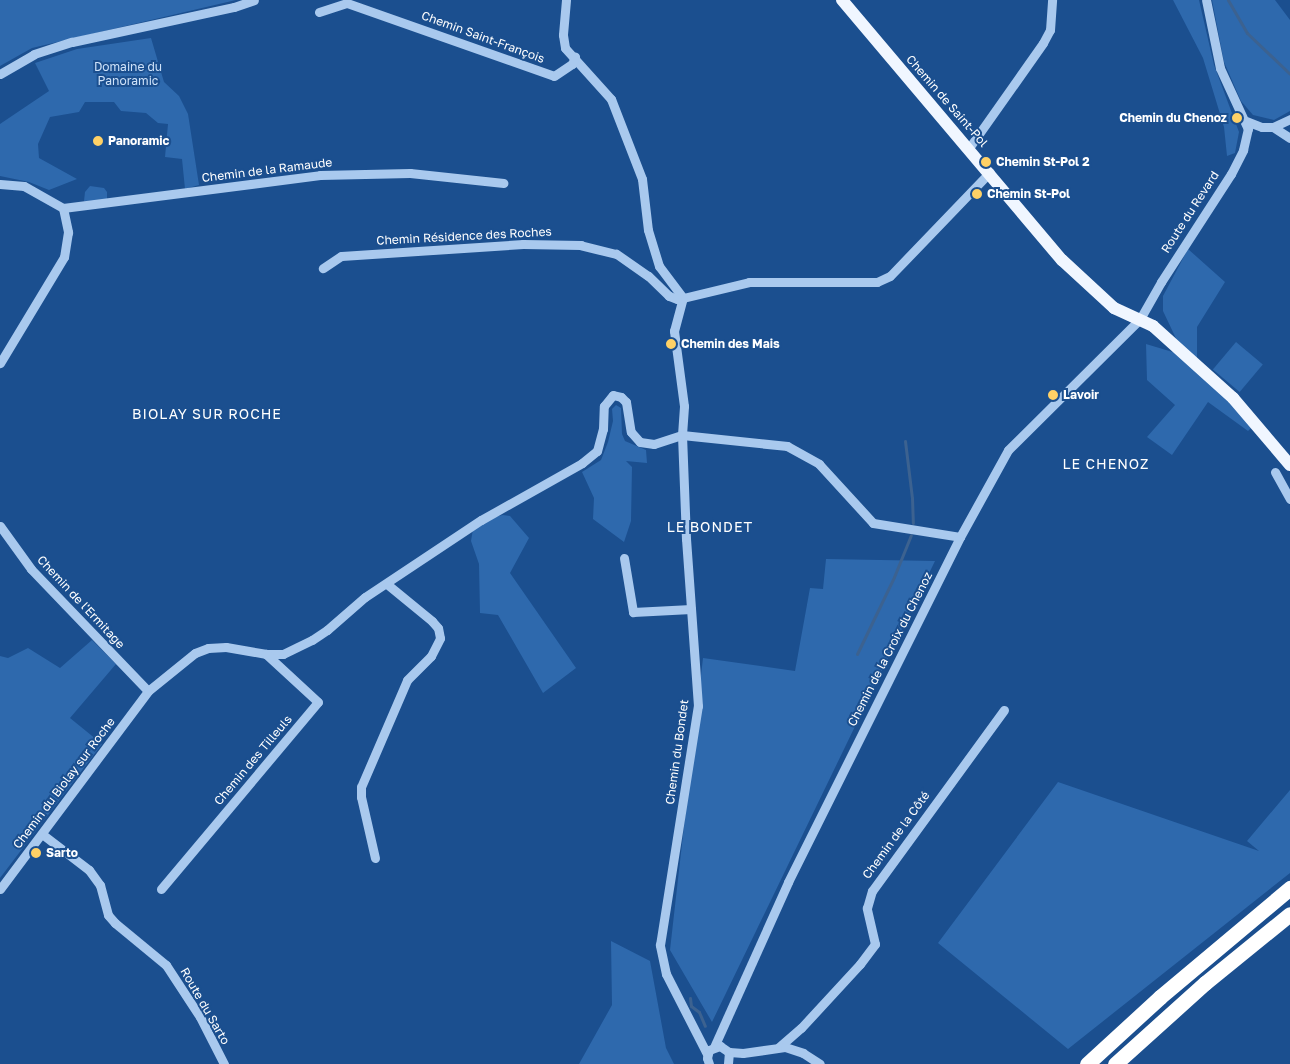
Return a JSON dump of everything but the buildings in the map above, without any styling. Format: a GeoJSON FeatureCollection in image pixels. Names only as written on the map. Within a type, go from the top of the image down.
{"type":"FeatureCollection","features":[{"type":"Feature","properties":{"kind":"highway"},"geometry":{"type":"LineString","coordinates":[[1087,1064],[1194,968],[1290,888]]}},
{"type":"Feature","properties":{"kind":"highway"},"geometry":{"type":"LineString","coordinates":[[1116,1064],[1206,983],[1290,914]]}},
{"type":"Feature","properties":{"kind":"main road","name":"Chemin de Saint-Pol"},"geometry":{"type":"LineString","coordinates":[[842,0],[929,104],[990,172],[1062,260],[1114,308],[1140,318]]}},
{"type":"Feature","properties":{"kind":"main road"},"geometry":{"type":"LineString","coordinates":[[1140,318],[1153,326],[1233,398],[1290,465]]}},
{"type":"Feature","properties":{"kind":"main road"},"geometry":{"type":"LineString","coordinates":[[1233,398],[1249,408],[1269,426],[1290,459]]}},
{"type":"Feature","properties":{"kind":"street"},"geometry":{"type":"LineString","coordinates":[[0,74],[34,54],[72,42],[234,7],[254,0]]}},
{"type":"Feature","properties":{"kind":"street"},"geometry":{"type":"LineString","coordinates":[[566,0],[563,35],[565,48],[592,75],[611,99],[642,178],[648,230],[659,266],[683,298],[749,282],[877,282],[890,276],[990,172]]}},
{"type":"Feature","properties":{"kind":"street"},"geometry":{"type":"LineString","coordinates":[[969,148],[1043,43],[1050,30],[1052,0]]}},
{"type":"Feature","properties":{"kind":"street"},"geometry":{"type":"LineString","coordinates":[[1206,0],[1220,68],[1229,91],[1247,125],[1277,128],[1290,138]]}},
{"type":"Feature","properties":{"kind":"street","name":"Chemin Saint-François"},"geometry":{"type":"LineString","coordinates":[[319,12],[347,3],[554,76],[572,64],[575,57]]}},
{"type":"Feature","properties":{"kind":"street"},"geometry":{"type":"LineString","coordinates":[[1277,128],[1290,119]]}},
{"type":"Feature","properties":{"kind":"street","name":"Route du Revard"},"geometry":{"type":"LineString","coordinates":[[1140,318],[1231,174],[1243,150],[1247,125]]}},
{"type":"Feature","properties":{"kind":"street","name":"Chemin de la Ramaude"},"geometry":{"type":"LineString","coordinates":[[63,208],[320,175],[410,173],[503,183]]}},
{"type":"Feature","properties":{"kind":"street"},"geometry":{"type":"LineString","coordinates":[[0,184],[24,186],[63,208],[68,232],[64,257],[0,363]]}},
{"type":"Feature","properties":{"kind":"street","name":"Chemin Résidence des Roches"},"geometry":{"type":"LineString","coordinates":[[323,268],[340,256],[523,244],[572,245],[598,248],[616,254],[648,276],[669,296],[677,299],[683,298]]}},
{"type":"Feature","properties":{"kind":"street","name":"Chemin du Bondet"},"geometry":{"type":"LineString","coordinates":[[683,298],[674,331],[684,406],[682,435],[698,706],[660,945],[666,974],[698,1033],[713,1048],[729,1059]]}},
{"type":"Feature","properties":{"kind":"street","name":"Chemin de la Croix du Chenoz"},"geometry":{"type":"LineString","coordinates":[[709,1064],[719,1031],[788,882],[960,537],[1008,450],[1140,318]]}},
{"type":"Feature","properties":{"kind":"street"},"geometry":{"type":"LineString","coordinates":[[266,654],[283,654],[312,640],[327,630],[365,597],[481,520],[582,463],[597,451],[603,429],[604,406],[613,395],[622,397],[626,402],[631,432],[640,442],[654,444],[682,435],[787,446],[819,464],[874,523],[960,537]]}},
{"type":"Feature","properties":{"kind":"street"},"geometry":{"type":"LineString","coordinates":[[1275,472],[1290,499]]}},
{"type":"Feature","properties":{"kind":"street","name":"Chemin de l'Ermitage"},"geometry":{"type":"LineString","coordinates":[[0,526],[31,569],[148,691]]}},
{"type":"Feature","properties":{"kind":"street"},"geometry":{"type":"LineString","coordinates":[[624,558],[633,612],[691,609]]}},
{"type":"Feature","properties":{"kind":"street"},"geometry":{"type":"LineString","coordinates":[[375,858],[360,787],[407,680],[431,656],[440,638],[438,628],[432,621],[387,584]]}},
{"type":"Feature","properties":{"kind":"street","name":"Chemin du Biolay sur Roche"},"geometry":{"type":"LineString","coordinates":[[0,889],[148,691],[183,661],[208,648],[226,647],[266,654]]}},
{"type":"Feature","properties":{"kind":"street","name":"Chemin des Tilleuls"},"geometry":{"type":"LineString","coordinates":[[160,889],[318,702],[266,654]]}},
{"type":"Feature","properties":{"kind":"street","name":"Chemin de la Côté"},"geometry":{"type":"LineString","coordinates":[[779,1047],[860,964],[875,944],[867,908],[872,891],[1004,710]]}},
{"type":"Feature","properties":{"kind":"street","name":"Route du Sarto"},"geometry":{"type":"LineString","coordinates":[[42,834],[89,870],[100,885],[108,915],[166,965],[195,1009],[224,1064]]}},
{"type":"Feature","properties":{"kind":"street"},"geometry":{"type":"LineString","coordinates":[[729,1059],[743,1053],[779,1047],[803,1053],[820,1064]]}},
{"type":"Feature","properties":{"kind":"green space"},"geometry":{"type":"Polygon","coordinates":[[[0,0],[236,0],[32,48],[0,66],[0,0]]]}},
{"type":"Feature","properties":{"kind":"green space"},"geometry":{"type":"Polygon","coordinates":[[[1173,0],[1199,0],[1214,65],[1239,132],[1235,153],[1227,156],[1224,127],[1203,58],[1173,0]]]}},
{"type":"Feature","properties":{"kind":"green space"},"geometry":{"type":"Polygon","coordinates":[[[1212,0],[1275,0],[1290,20],[1290,111],[1274,120],[1253,115],[1241,101],[1224,62],[1212,0]]]}},
{"type":"Feature","properties":{"kind":"green space","name":"Domaine du Panoramic"},"geometry":{"type":"Polygon","coordinates":[[[151,38],[164,82],[179,96],[188,114],[199,185],[185,189],[182,159],[165,157],[168,124],[158,123],[146,113],[121,111],[114,102],[85,102],[79,112],[50,117],[38,144],[39,158],[77,179],[49,190],[29,182],[0,176],[0,124],[49,91],[35,63],[77,49],[151,38]]]}},
{"type":"Feature","properties":{"kind":"green space"},"geometry":{"type":"Polygon","coordinates":[[[90,186],[104,188],[107,192],[107,200],[84,201],[85,192],[90,186]]]}},
{"type":"Feature","properties":{"kind":"green space"},"geometry":{"type":"Polygon","coordinates":[[[1188,249],[1225,282],[1197,327],[1197,370],[1255,424],[1248,431],[1208,402],[1172,455],[1147,437],[1175,405],[1147,380],[1146,344],[1176,353],[1181,349],[1163,311],[1163,296],[1188,249]]]}},
{"type":"Feature","properties":{"kind":"green space"},"geometry":{"type":"Polygon","coordinates":[[[1236,342],[1263,364],[1240,392],[1213,370],[1236,342]]]}},
{"type":"Feature","properties":{"kind":"green space"},"geometry":{"type":"Polygon","coordinates":[[[616,405],[621,408],[622,434],[625,441],[646,450],[647,463],[626,461],[632,467],[631,521],[624,542],[593,519],[594,498],[582,472],[601,460],[613,421],[612,409],[616,405]]]}},
{"type":"Feature","properties":{"kind":"green space"},"geometry":{"type":"Polygon","coordinates":[[[503,515],[510,516],[529,538],[510,573],[576,668],[543,693],[498,615],[480,613],[479,564],[471,541],[473,529],[490,518],[503,515]]]}},
{"type":"Feature","properties":{"kind":"green space"},"geometry":{"type":"Polygon","coordinates":[[[826,559],[935,561],[712,1022],[670,950],[703,658],[795,671],[810,588],[823,589],[826,559]]]}},
{"type":"Feature","properties":{"kind":"green space"},"geometry":{"type":"Polygon","coordinates":[[[92,640],[116,664],[70,718],[102,744],[0,878],[0,656],[8,658],[28,648],[60,668],[92,640]]]}},
{"type":"Feature","properties":{"kind":"green space"},"geometry":{"type":"Polygon","coordinates":[[[1058,782],[1259,851],[1247,841],[1290,790],[1290,873],[1068,1049],[938,943],[1058,782]]]}},
{"type":"Feature","properties":{"kind":"green space"},"geometry":{"type":"Polygon","coordinates":[[[611,941],[650,961],[666,1048],[674,1064],[579,1064],[612,1005],[611,941]]]}},
{"type":"Feature","properties":{"kind":"waterway"},"geometry":{"type":"LineString","coordinates":[[1228,0],[1247,33],[1290,74]]}},
{"type":"Feature","properties":{"kind":"waterway"},"geometry":{"type":"LineString","coordinates":[[905,441],[913,523]]}},
{"type":"Feature","properties":{"kind":"waterway"},"geometry":{"type":"LineString","coordinates":[[857,654],[894,577],[911,535]]}},
{"type":"Feature","properties":{"kind":"waterway"},"geometry":{"type":"LineString","coordinates":[[690,998],[691,1006],[699,1012],[705,1026]]}},
{"type":"Feature","properties":{"kind":"place","name":"Chemin du Chenoz"},"geometry":{"type":"Point","coordinates":[1237,118]}},
{"type":"Feature","properties":{"kind":"place","name":"Panoramic"},"geometry":{"type":"Point","coordinates":[98,141]}},
{"type":"Feature","properties":{"kind":"place","name":"Chemin St-Pol 2"},"geometry":{"type":"Point","coordinates":[986,162]}},
{"type":"Feature","properties":{"kind":"place","name":"Chemin St-Pol"},"geometry":{"type":"Point","coordinates":[977,194]}},
{"type":"Feature","properties":{"kind":"place","name":"Chemin des Mais"},"geometry":{"type":"Point","coordinates":[671,344]}},
{"type":"Feature","properties":{"kind":"place","name":"Lavoir"},"geometry":{"type":"Point","coordinates":[1053,395]}},
{"type":"Feature","properties":{"kind":"place","name":"Sarto"},"geometry":{"type":"Point","coordinates":[36,853]}},
{"type":"Feature","properties":{"kind":"district","name":"BIOLAY SUR ROCHE"},"geometry":{"type":"Point","coordinates":[207,414]}},
{"type":"Feature","properties":{"kind":"district","name":"LE CHENOZ"},"geometry":{"type":"Point","coordinates":[1106,464]}},
{"type":"Feature","properties":{"kind":"district","name":"LE BONDET"},"geometry":{"type":"Point","coordinates":[710,527]}}]}
